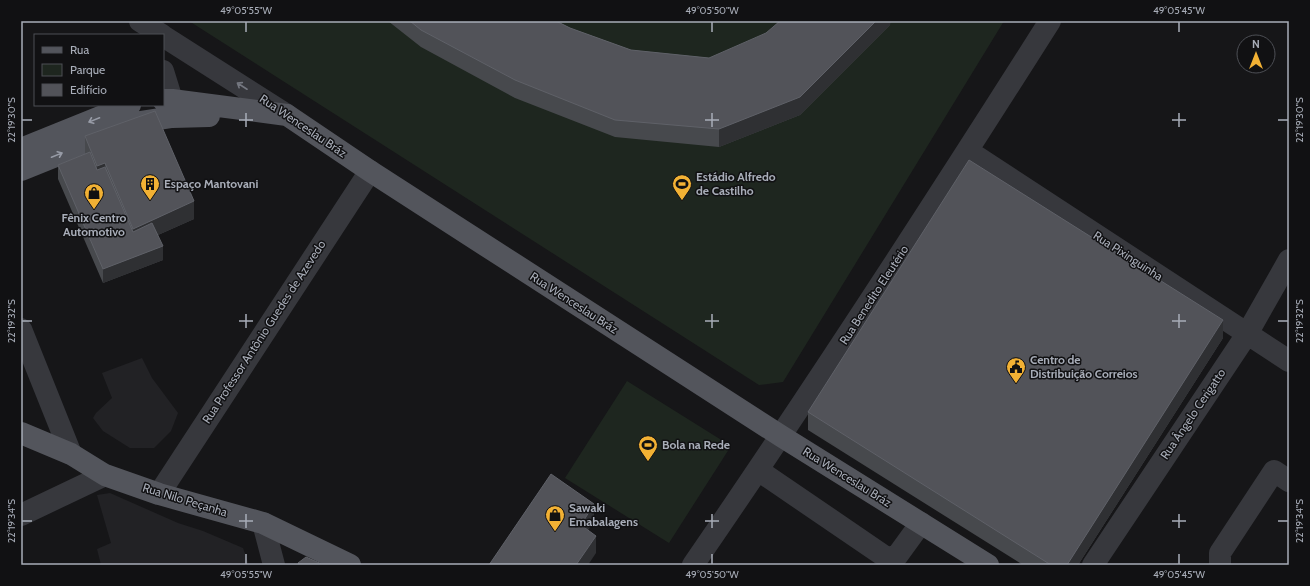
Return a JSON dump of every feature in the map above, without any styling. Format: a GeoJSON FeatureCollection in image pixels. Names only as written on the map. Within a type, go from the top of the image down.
{"type":"FeatureCollection","features":[{"type":"Feature","properties":{"kind":"main road"},"geometry":{"type":"LineString","coordinates":[[21,149],[128,106]]}},
{"type":"Feature","properties":{"kind":"main road"},"geometry":{"type":"LineString","coordinates":[[21,170],[140,122],[169,106],[287,114]]}},
{"type":"Feature","properties":{"kind":"main road","name":"Rua Wenceslau Bráz"},"geometry":{"type":"LineString","coordinates":[[287,114],[370,171],[781,436],[988,565]]}},
{"type":"Feature","properties":{"kind":"main road","name":"Rua Nilo Peçanha"},"geometry":{"type":"LineString","coordinates":[[21,433],[71,454],[105,475],[159,494],[263,523],[350,565]]}},
{"type":"Feature","properties":{"kind":"street","name":"Rua Benedito Eleutério"},"geometry":{"type":"LineString","coordinates":[[693,565],[781,436],[968,151],[1050,21]]}},
{"type":"Feature","properties":{"kind":"street","name":"Rua Wenceslau Bráz"},"geometry":{"type":"LineString","coordinates":[[164,38],[287,114]]}},
{"type":"Feature","properties":{"kind":"street"},"geometry":{"type":"LineString","coordinates":[[164,77],[169,106]]}},
{"type":"Feature","properties":{"kind":"street","name":"Rua Pixinguinha"},"geometry":{"type":"LineString","coordinates":[[968,151],[1289,361]]}},
{"type":"Feature","properties":{"kind":"street","name":"Rua Professor Antônio Guedes de Azevedo"},"geometry":{"type":"LineString","coordinates":[[159,494],[370,171]]}},
{"type":"Feature","properties":{"kind":"street","name":"Rua Ângelo Cerigatto"},"geometry":{"type":"LineString","coordinates":[[1093,565],[1247,334],[1289,260]]}},
{"type":"Feature","properties":{"kind":"street"},"geometry":{"type":"LineString","coordinates":[[21,328],[71,454]]}},
{"type":"Feature","properties":{"kind":"street"},"geometry":{"type":"LineString","coordinates":[[758,470],[884,556],[890,558],[897,556],[921,523]]}},
{"type":"Feature","properties":{"kind":"street"},"geometry":{"type":"LineString","coordinates":[[1220,565],[1220,553],[1274,471],[1289,481]]}},
{"type":"Feature","properties":{"kind":"street"},"geometry":{"type":"LineString","coordinates":[[21,515],[105,475]]}},
{"type":"Feature","properties":{"kind":"street"},"geometry":{"type":"LineString","coordinates":[[263,523],[274,565]]}},
{"type":"Feature","properties":{"kind":"shaded area"},"geometry":{"type":"Polygon","coordinates":[[[142,358],[152,378],[178,413],[171,431],[154,448],[130,448],[103,431],[93,418],[96,413],[112,398],[102,373],[142,358]]]}},
{"type":"Feature","properties":{"kind":"shaded area"},"geometry":{"type":"Polygon","coordinates":[[[110,493],[178,523],[203,531],[243,548],[249,565],[101,565],[97,549],[111,543],[97,495],[110,493]]]}},
{"type":"Feature","properties":{"kind":"green space","name":"Estádio Alfredo de Castilho"},"geometry":{"type":"Polygon","coordinates":[[[189,21],[1004,21],[783,382],[759,385],[189,21]]]}},
{"type":"Feature","properties":{"kind":"green space","name":"Bola na Rede"},"geometry":{"type":"Polygon","coordinates":[[[627,381],[731,446],[669,543],[565,478],[627,381]]]}},
{"type":"Feature","properties":{"kind":"building"},"geometry":{"type":"Polygon","coordinates":[[[410,21],[556,21],[570,28],[631,50],[709,58],[766,33],[780,21],[876,21],[800,97],[719,129],[615,120],[515,80],[421,30],[410,21]]]}},
{"type":"Feature","properties":{"kind":"building","name":"Espaço Mantovani"},"geometry":{"type":"Polygon","coordinates":[[[155,111],[194,201],[133,229],[105,163],[97,166],[85,136],[155,111]]]}},
{"type":"Feature","properties":{"kind":"building","name":"Fênix Centro Automotivo"},"geometry":{"type":"Polygon","coordinates":[[[90,152],[97,170],[105,167],[133,232],[152,223],[163,246],[103,269],[58,165],[90,152]]]}},
{"type":"Feature","properties":{"kind":"building","name":"Centro de Distribuição Correios"},"geometry":{"type":"Polygon","coordinates":[[[969,160],[1223,320],[1067,565],[1051,565],[808,412],[969,160]]]}},
{"type":"Feature","properties":{"kind":"building","name":"Sawaki Emabalagens"},"geometry":{"type":"Polygon","coordinates":[[[551,474],[594,504],[581,525],[596,536],[576,565],[489,565],[551,474]]]}},
{"type":"Feature","properties":{"kind":"building"},"geometry":{"type":"Polygon","coordinates":[[[306,557],[324,565],[299,565],[298,563],[306,557]]]}},
{"type":"Feature","properties":{"kind":"place","name":"Espaço Mantovani"},"geometry":{"type":"Point","coordinates":[150,201]}},
{"type":"Feature","properties":{"kind":"place","name":"Estádio Alfredo de Castilho"},"geometry":{"type":"Point","coordinates":[682,201]}},
{"type":"Feature","properties":{"kind":"place","name":"Fênix Centro Automotivo"},"geometry":{"type":"Point","coordinates":[94,210]}},
{"type":"Feature","properties":{"kind":"place","name":"Centro de Distribuição Correios"},"geometry":{"type":"Point","coordinates":[1016,384]}},
{"type":"Feature","properties":{"kind":"place","name":"Bola na Rede"},"geometry":{"type":"Point","coordinates":[648,462]}},
{"type":"Feature","properties":{"kind":"place","name":"Sawaki Emabalagens"},"geometry":{"type":"Point","coordinates":[555,532]}}]}
